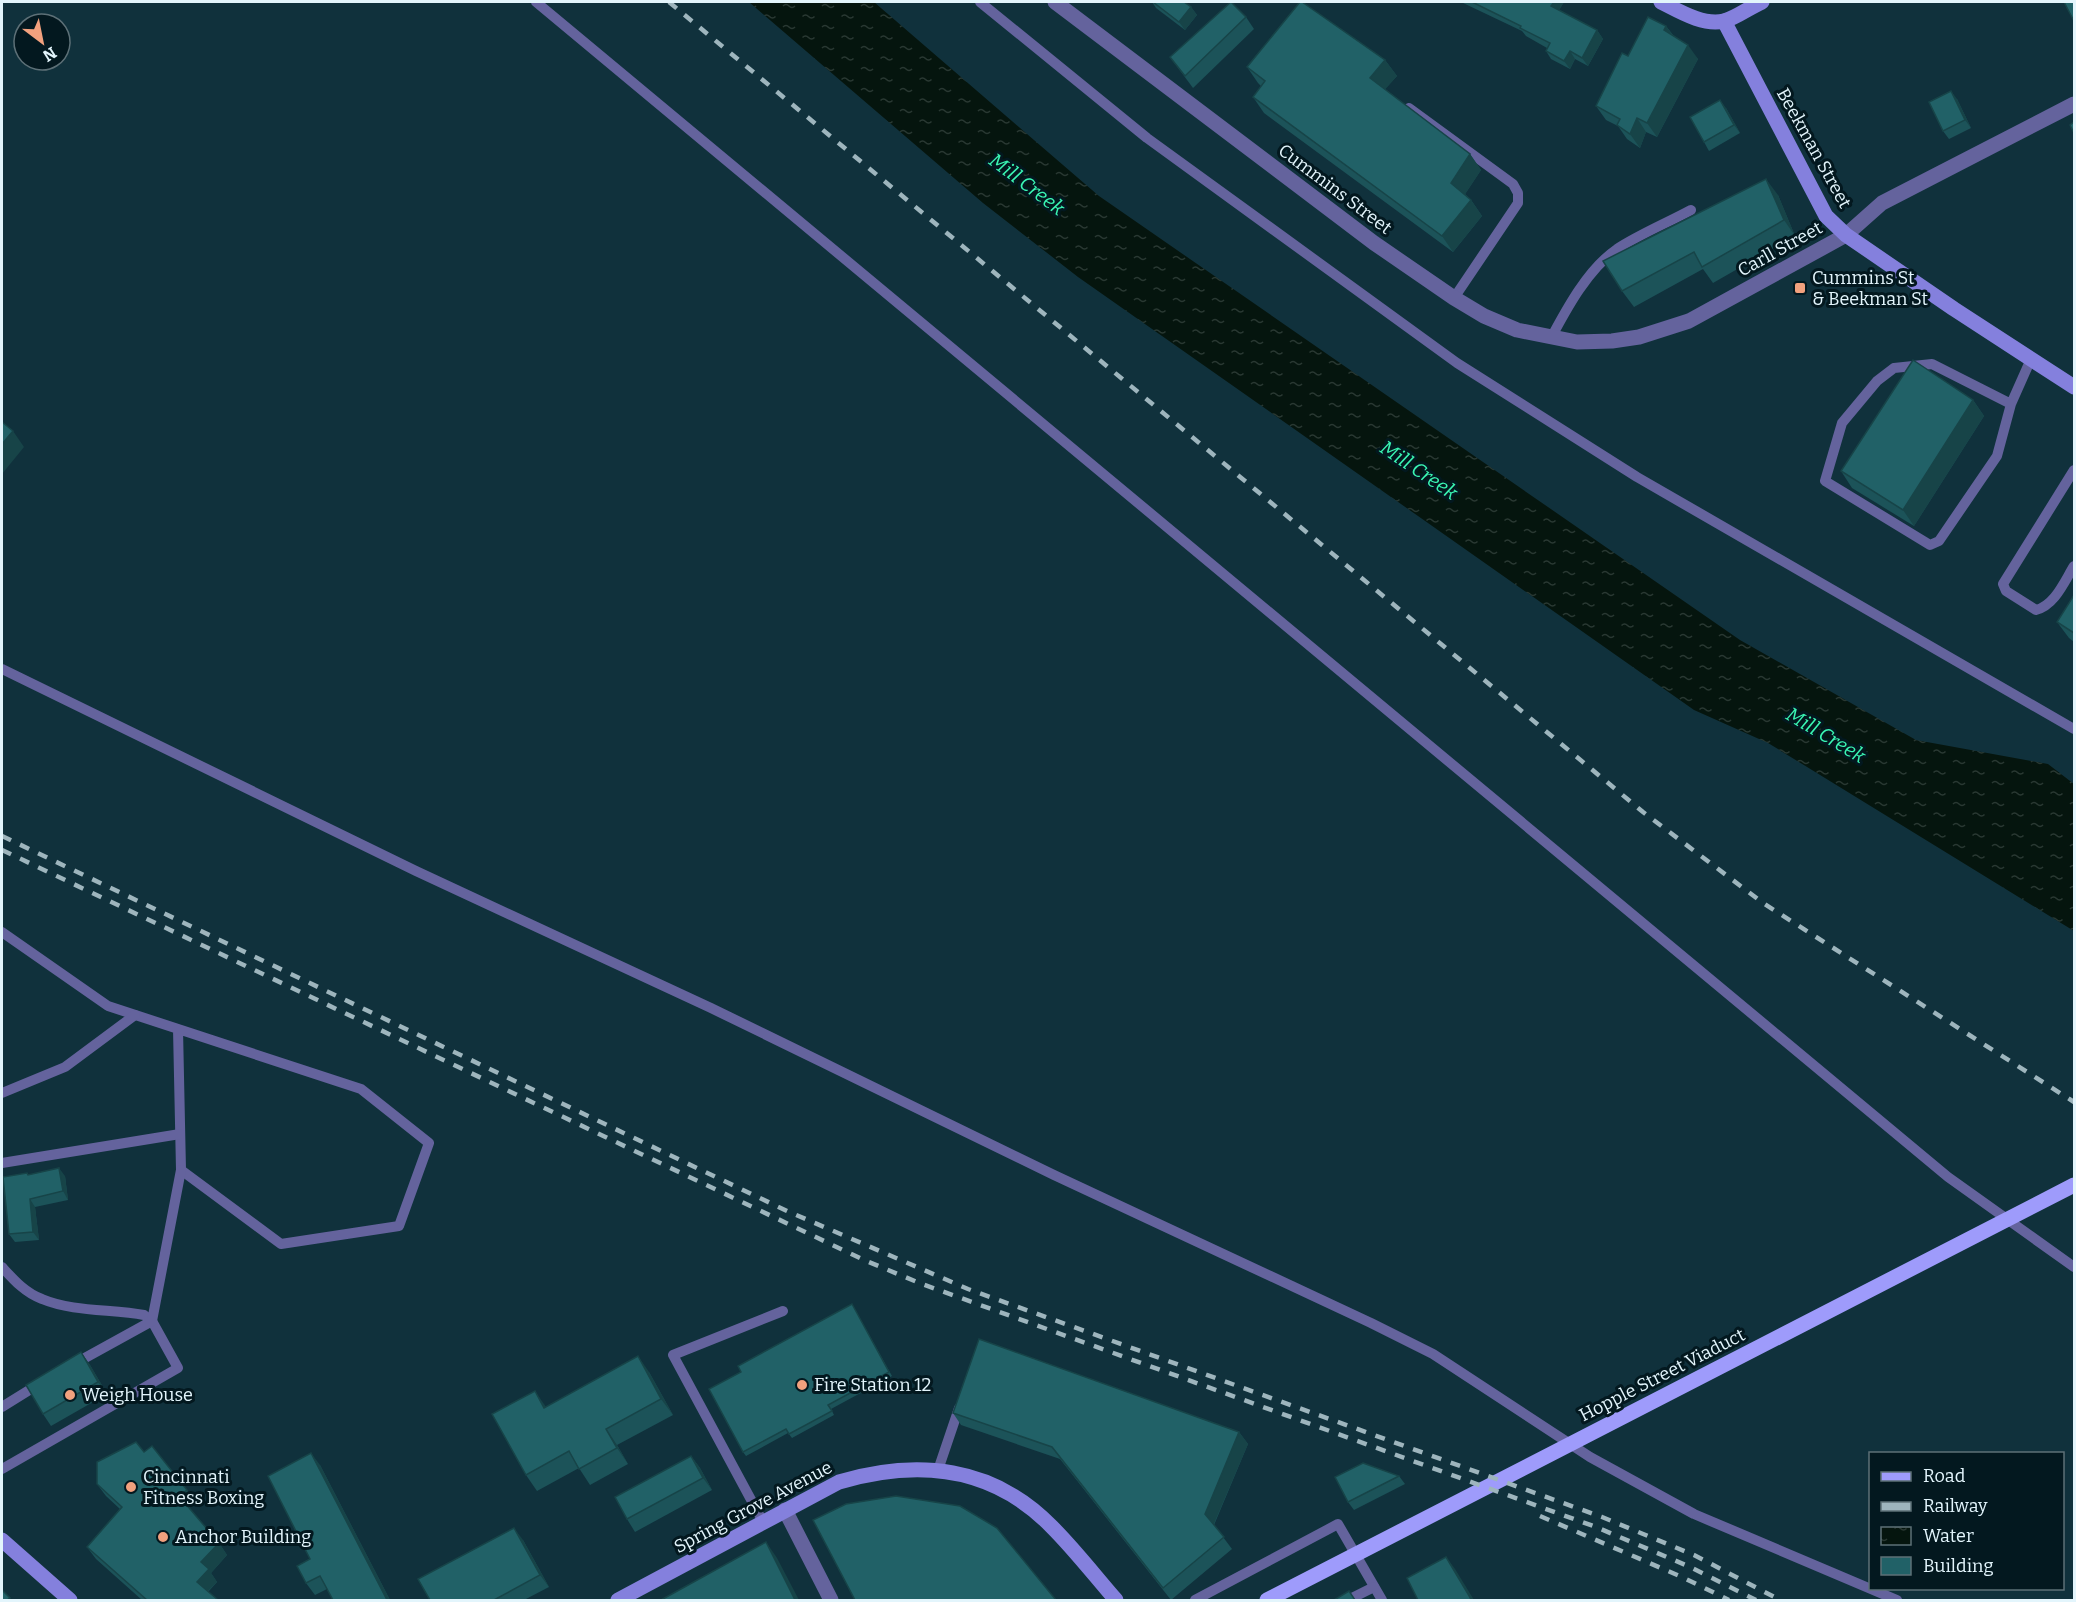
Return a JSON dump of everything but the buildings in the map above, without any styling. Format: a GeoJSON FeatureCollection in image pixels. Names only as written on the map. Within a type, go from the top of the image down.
{"type":"FeatureCollection","features":[{"type":"Feature","properties":{"kind":"main road"},"geometry":{"type":"LineString","coordinates":[[1661,2],[1684,14],[1707,21],[1724,21],[1762,2]]}},
{"type":"Feature","properties":{"kind":"main road","name":"Beekman Street"},"geometry":{"type":"LineString","coordinates":[[1724,21],[1826,216],[1846,234],[2031,359],[2073,384]]}},
{"type":"Feature","properties":{"kind":"main road","name":"Hopple Street Viaduct"},"geometry":{"type":"LineString","coordinates":[[1267,1600],[2074,1185]]}},
{"type":"Feature","properties":{"kind":"main road","name":"Spring Grove Avenue"},"geometry":{"type":"LineString","coordinates":[[618,1600],[839,1482],[874,1472],[909,1468],[938,1470],[987,1483],[1033,1509],[1052,1527],[1116,1600]]}},
{"type":"Feature","properties":{"kind":"main road"},"geometry":{"type":"LineString","coordinates":[[2,1540],[70,1600]]}},
{"type":"Feature","properties":{"kind":"street","name":"Cummins Street"},"geometry":{"type":"LineString","coordinates":[[1055,2],[1374,243],[1484,316],[1516,330],[1551,339],[1577,342],[1621,340]]}},
{"type":"Feature","properties":{"kind":"street","name":"Carll Street"},"geometry":{"type":"LineString","coordinates":[[1621,340],[1664,331],[1689,321],[1846,234],[1882,203],[2074,104]]}},
{"type":"Feature","properties":{"kind":"street"},"geometry":{"type":"LineString","coordinates":[[785,1510],[831,1600]]}},
{"type":"Feature","properties":{"kind":"lane"},"geometry":{"type":"LineString","coordinates":[[536,2],[1948,1177],[2074,1267]]}},
{"type":"Feature","properties":{"kind":"lane"},"geometry":{"type":"LineString","coordinates":[[980,2],[1147,138],[1457,363],[1637,477],[2074,729]]}},
{"type":"Feature","properties":{"kind":"lane"},"geometry":{"type":"LineString","coordinates":[[1396,98],[1513,184],[1518,193],[1518,202],[1454,298]]}},
{"type":"Feature","properties":{"kind":"lane"},"geometry":{"type":"LineString","coordinates":[[1551,339],[1564,313],[1589,278],[1616,250],[1691,210]]}},
{"type":"Feature","properties":{"kind":"lane"},"geometry":{"type":"LineString","coordinates":[[2011,404],[1932,364],[1894,368],[1877,381],[1842,423],[1825,481],[1930,545],[1939,541],[1997,456],[2011,404],[2031,359]]}},
{"type":"Feature","properties":{"kind":"lane"},"geometry":{"type":"LineString","coordinates":[[2074,470],[2003,584],[2006,591],[2036,610],[2050,603],[2074,566]]}},
{"type":"Feature","properties":{"kind":"lane"},"geometry":{"type":"LineString","coordinates":[[2,669],[416,872],[711,1008],[1064,1180],[1412,1344],[1432,1354],[1590,1457],[1694,1514],[1869,1588]]}},
{"type":"Feature","properties":{"kind":"lane"},"geometry":{"type":"LineString","coordinates":[[2,932],[108,1006],[361,1089],[429,1143],[399,1227],[281,1244],[181,1170]]}},
{"type":"Feature","properties":{"kind":"lane"},"geometry":{"type":"LineString","coordinates":[[2,1093],[65,1067],[135,1015]]}},
{"type":"Feature","properties":{"kind":"lane"},"geometry":{"type":"LineString","coordinates":[[152,1321],[181,1170],[178,1029]]}},
{"type":"Feature","properties":{"kind":"lane"},"geometry":{"type":"LineString","coordinates":[[2,1162],[180,1134]]}},
{"type":"Feature","properties":{"kind":"lane"},"geometry":{"type":"LineString","coordinates":[[2,1267],[21,1287],[42,1300],[81,1308],[144,1315],[152,1321],[178,1368],[2,1469]]}},
{"type":"Feature","properties":{"kind":"lane"},"geometry":{"type":"LineString","coordinates":[[763,1522],[673,1355],[783,1311]]}},
{"type":"Feature","properties":{"kind":"lane"},"geometry":{"type":"LineString","coordinates":[[2,1407],[54,1375],[152,1321]]}},
{"type":"Feature","properties":{"kind":"lane"},"geometry":{"type":"LineString","coordinates":[[938,1470],[959,1408]]}},
{"type":"Feature","properties":{"kind":"lane"},"geometry":{"type":"LineString","coordinates":[[1195,1600],[1338,1524],[1382,1600]]}},
{"type":"Feature","properties":{"kind":"lane"},"geometry":{"type":"LineString","coordinates":[[1348,1600],[1374,1587]]}},
{"type":"Feature","properties":{"kind":"lane"},"geometry":{"type":"LineString","coordinates":[[1874,1590],[1898,1600]]}},
{"type":"Feature","properties":{"kind":"water","name":"Mill Creek"},"geometry":{"type":"Polygon","coordinates":[[[749,2],[874,2],[1099,196],[1740,640],[1916,740],[2048,764],[2074,784],[2074,931],[1768,743],[1694,710],[1078,277],[983,203],[749,2]]]}},
{"type":"Feature","properties":{"kind":"railway"},"geometry":{"type":"LineString","coordinates":[[669,2],[1643,812],[1763,903],[2074,1102]]}},
{"type":"Feature","properties":{"kind":"railway"},"geometry":{"type":"LineString","coordinates":[[2,836],[787,1211],[968,1289],[1602,1517],[1694,1555],[1780,1600]]}},
{"type":"Feature","properties":{"kind":"railway"},"geometry":{"type":"LineString","coordinates":[[2,850],[864,1260],[922,1284],[1596,1527],[1688,1566],[1756,1600]]}},
{"type":"Feature","properties":{"kind":"railway"},"geometry":{"type":"LineString","coordinates":[[1540,1516],[1682,1577],[1729,1600]]}},
{"type":"Feature","properties":{"kind":"place","name":"Cummins St & Beekman St"},"geometry":{"type":"Point","coordinates":[1800,288]}},
{"type":"Feature","properties":{"kind":"place","name":"Fire Station 12"},"geometry":{"type":"Point","coordinates":[802,1385]}},
{"type":"Feature","properties":{"kind":"place","name":"Weigh House"},"geometry":{"type":"Point","coordinates":[70,1395]}},
{"type":"Feature","properties":{"kind":"place","name":"Cincinnati Fitness Boxing"},"geometry":{"type":"Point","coordinates":[131,1487]}},
{"type":"Feature","properties":{"kind":"place","name":"Anchor Building"},"geometry":{"type":"Point","coordinates":[163,1537]}}]}
